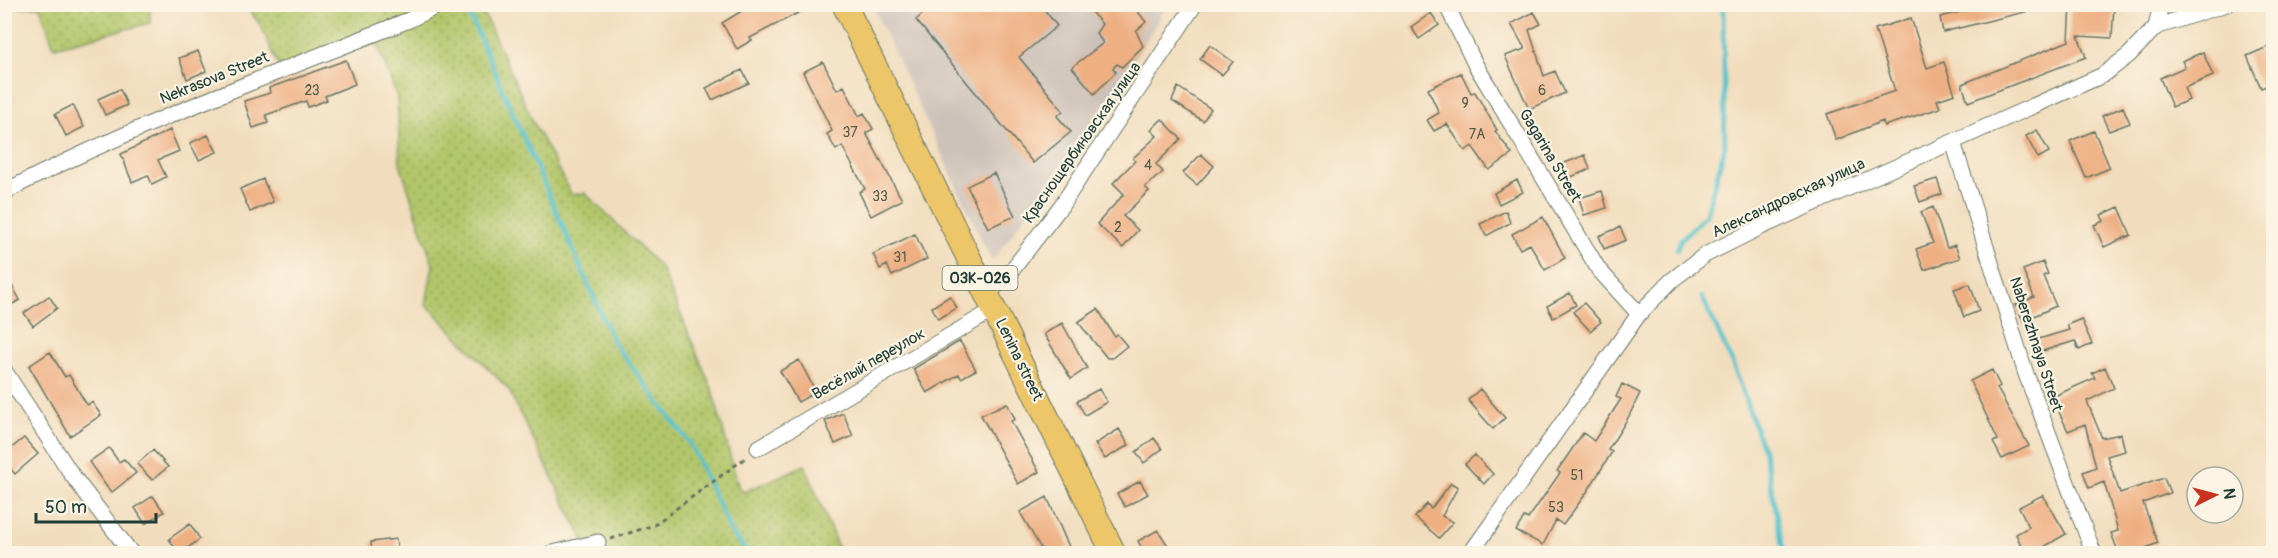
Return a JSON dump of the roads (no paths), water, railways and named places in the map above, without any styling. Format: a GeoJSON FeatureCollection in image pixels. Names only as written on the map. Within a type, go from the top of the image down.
{"type":"FeatureCollection","features":[{"type":"Feature","properties":{"kind":"main road","name":"Lenina street"},"geometry":{"type":"LineString","coordinates":[[844,4],[1114,554]]}},
{"type":"Feature","properties":{"kind":"street","name":"Краснощербиновская улица"},"geometry":{"type":"LineString","coordinates":[[992,302],[1002,282],[1061,206],[1195,4]]}},
{"type":"Feature","properties":{"kind":"street","name":"Gagarina Street"},"geometry":{"type":"LineString","coordinates":[[1446,4],[1475,64],[1599,270],[1639,314]]}},
{"type":"Feature","properties":{"kind":"street"},"geometry":{"type":"LineString","coordinates":[[2156,27],[2161,4]]}},
{"type":"Feature","properties":{"kind":"street","name":"Александровская улица"},"geometry":{"type":"LineString","coordinates":[[1470,554],[1639,314],[1672,280],[1705,255],[1780,218],[2103,75],[2129,55],[2156,27],[2226,4]]}},
{"type":"Feature","properties":{"kind":"street","name":"Nekrasova Street"},"geometry":{"type":"LineString","coordinates":[[4,192],[82,152],[148,123],[439,6]]}},
{"type":"Feature","properties":{"kind":"street","name":"Naberezhnaya Street"},"geometry":{"type":"LineString","coordinates":[[1953,142],[2026,374],[2094,554]]}},
{"type":"Feature","properties":{"kind":"street","name":"Весёлый переулок"},"geometry":{"type":"LineString","coordinates":[[758,448],[992,302]]}},
{"type":"Feature","properties":{"kind":"street"},"geometry":{"type":"LineString","coordinates":[[4,370],[72,475],[132,554]]}},
{"type":"Feature","properties":{"kind":"street"},"geometry":{"type":"LineString","coordinates":[[549,554],[598,542]]}},
{"type":"Feature","properties":{"kind":"waterway"},"geometry":{"type":"LineString","coordinates":[[465,4],[614,343],[691,445],[732,534],[745,549],[744,554]]}},
{"type":"Feature","properties":{"kind":"waterway"},"geometry":{"type":"LineString","coordinates":[[1677,250],[1681,239],[1706,215],[1725,147],[1723,4]]}},
{"type":"Feature","properties":{"kind":"waterway"},"geometry":{"type":"LineString","coordinates":[[1702,297],[1732,362],[1765,455],[1784,554]]}}]}
